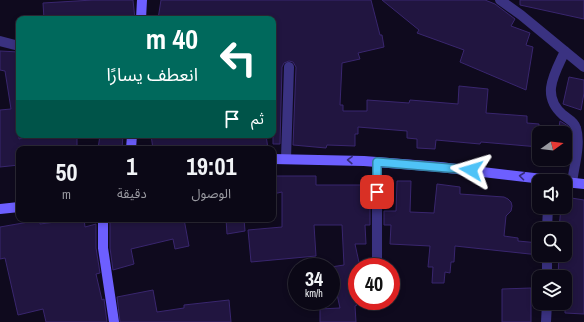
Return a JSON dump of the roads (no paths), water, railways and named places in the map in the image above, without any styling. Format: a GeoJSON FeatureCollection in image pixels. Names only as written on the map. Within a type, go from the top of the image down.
{"type":"FeatureCollection","features":[{"type":"Feature","properties":{"kind":"street"},"geometry":{"type":"LineString","coordinates":[[141,16],[142,0]]}},
{"type":"Feature","properties":{"kind":"street"},"geometry":{"type":"LineString","coordinates":[[500,0],[521,15],[584,67]]}},
{"type":"Feature","properties":{"kind":"street"},"geometry":{"type":"LineString","coordinates":[[0,41],[16,45]]}},
{"type":"Feature","properties":{"kind":"street"},"geometry":{"type":"LineString","coordinates":[[565,51],[552,80],[550,92],[557,108],[576,126],[578,139],[570,174]]}},
{"type":"Feature","properties":{"kind":"street"},"geometry":{"type":"LineString","coordinates":[[286,158],[289,67]]}},
{"type":"Feature","properties":{"kind":"street"},"geometry":{"type":"LineString","coordinates":[[276,159],[377,162],[440,167],[532,178]]}},
{"type":"Feature","properties":{"kind":"street"},"geometry":{"type":"LineString","coordinates":[[377,162],[377,258]]}},
{"type":"Feature","properties":{"kind":"street"},"geometry":{"type":"LineString","coordinates":[[572,182],[584,184]]}},
{"type":"Feature","properties":{"kind":"street"},"geometry":{"type":"LineString","coordinates":[[0,209],[16,207]]}},
{"type":"Feature","properties":{"kind":"street"},"geometry":{"type":"LineString","coordinates":[[103,222],[103,248],[114,322]]}},
{"type":"Feature","properties":{"kind":"street"},"geometry":{"type":"LineString","coordinates":[[546,322],[547,310]]}}]}
